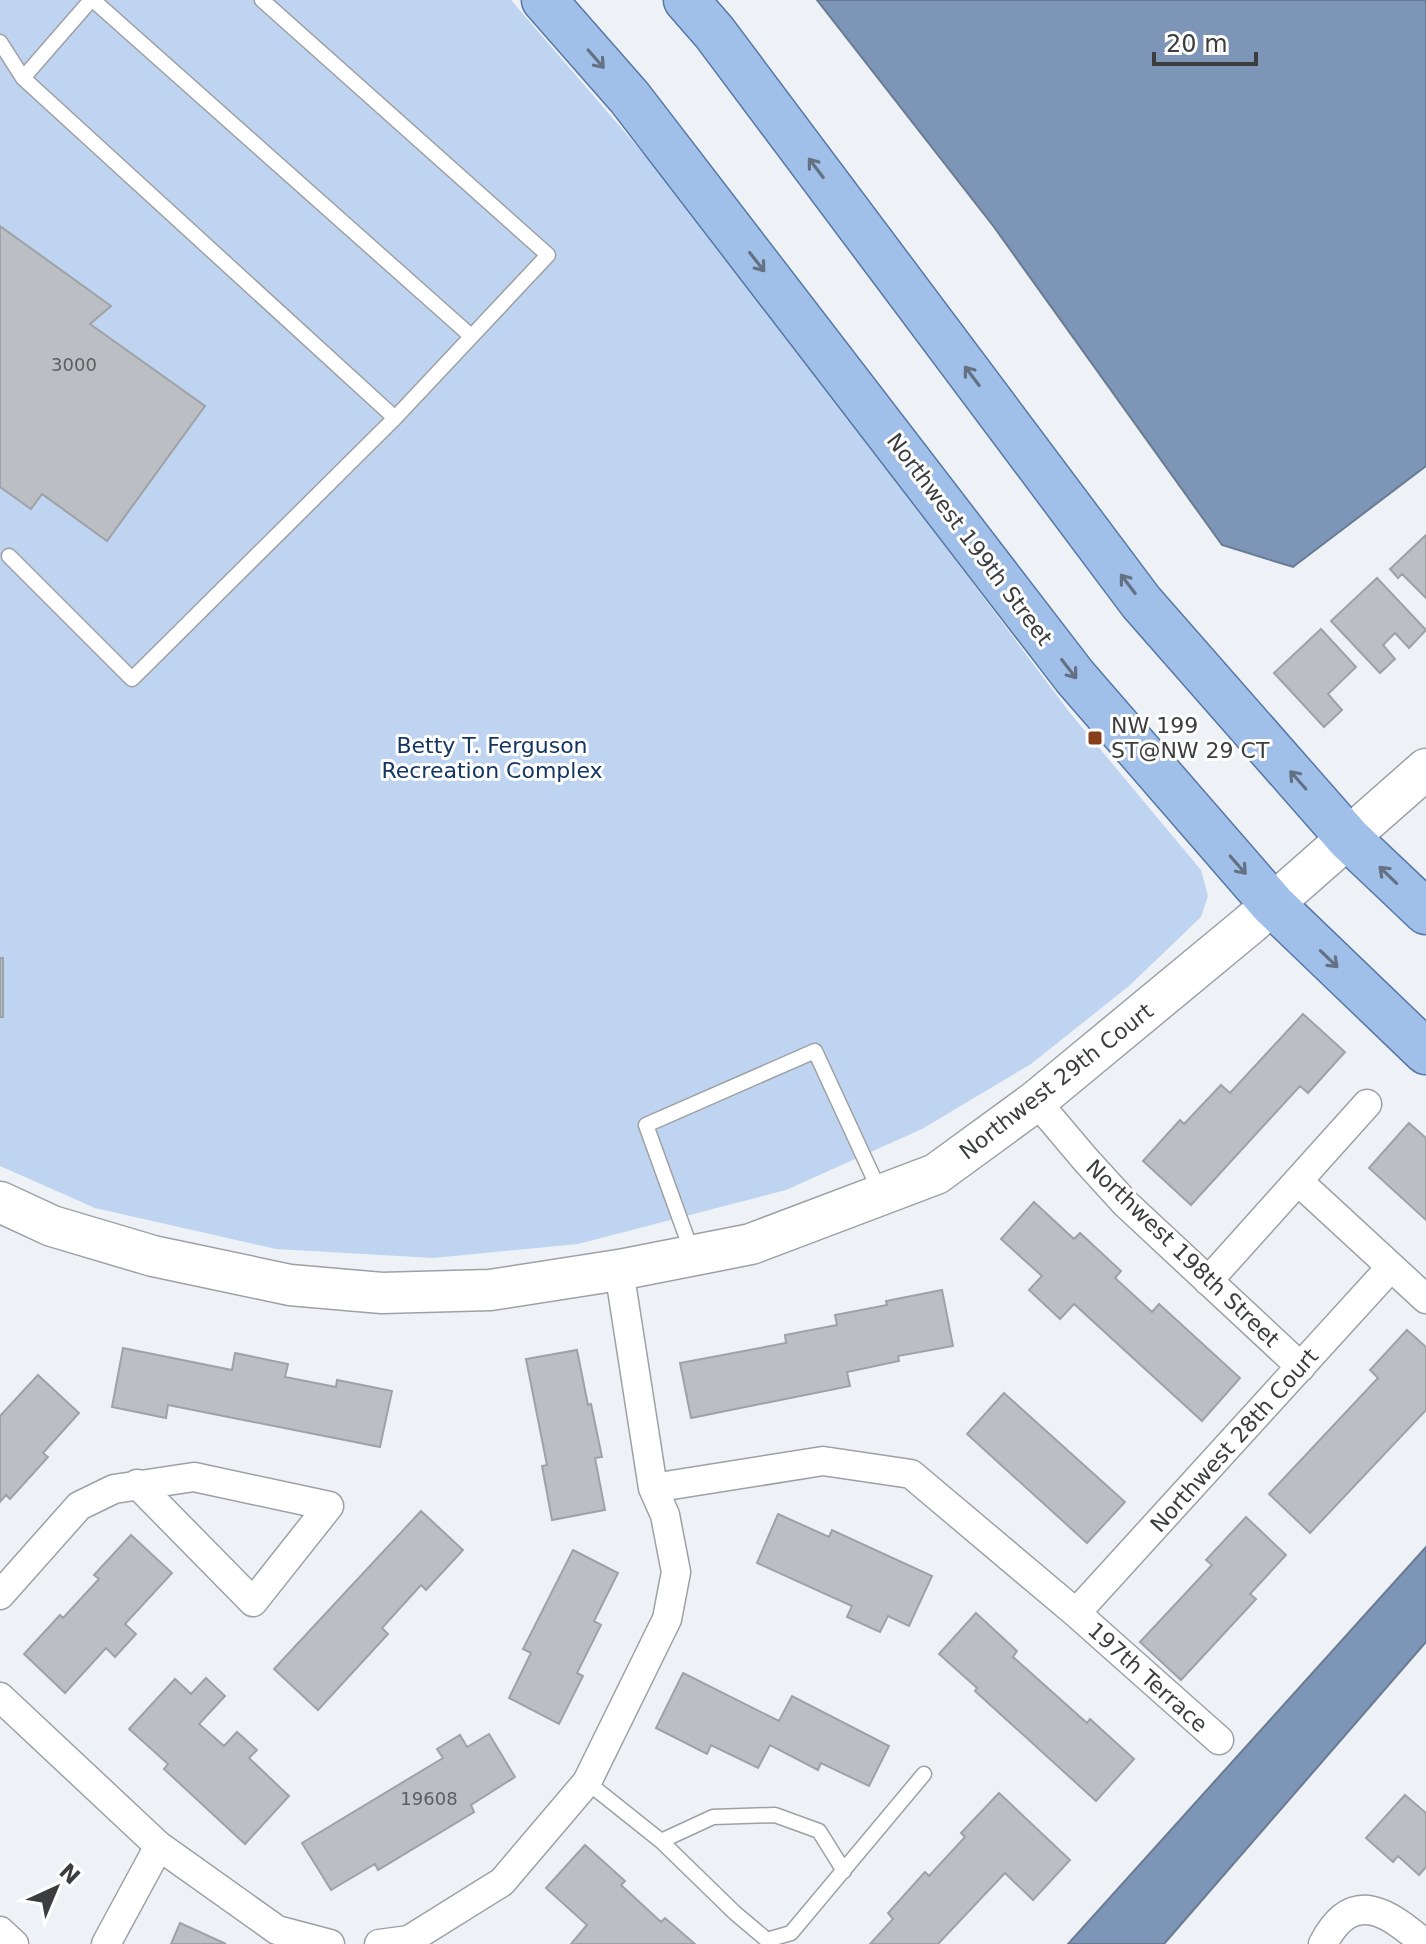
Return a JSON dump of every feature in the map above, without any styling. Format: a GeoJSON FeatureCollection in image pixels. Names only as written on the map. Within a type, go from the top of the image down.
{"type":"FeatureCollection","features":[{"type":"Feature","properties":{"kind":"main road","name":"Northwest 199th Street"},"geometry":{"type":"LineString","coordinates":[[544,0],[630,98],[1075,677],[1273,905],[1426,1052]]}},
{"type":"Feature","properties":{"kind":"main road"},"geometry":{"type":"LineString","coordinates":[[686,0],[714,32],[1141,602],[1349,839],[1426,912]]}},
{"type":"Feature","properties":{"kind":"street","name":"Northwest 29th Court"},"geometry":{"type":"LineString","coordinates":[[0,1202],[52,1226],[153,1256],[290,1285],[382,1293],[490,1290],[619,1270],[751,1244],[936,1174],[1036,1101],[1273,905],[1426,769]]}},
{"type":"Feature","properties":{"kind":"street","name":"Northwest 198th Street"},"geometry":{"type":"LineString","coordinates":[[1036,1101],[1126,1204],[1301,1367]]}},
{"type":"Feature","properties":{"kind":"street"},"geometry":{"type":"LineString","coordinates":[[1208,1281],[1367,1104]]}},
{"type":"Feature","properties":{"kind":"street"},"geometry":{"type":"LineString","coordinates":[[1298,1181],[1426,1299]]}},
{"type":"Feature","properties":{"kind":"street","name":"Northwest 28th Court"},"geometry":{"type":"LineString","coordinates":[[1076,1613],[1391,1267]]}},
{"type":"Feature","properties":{"kind":"street"},"geometry":{"type":"LineString","coordinates":[[379,1944],[410,1942],[502,1882],[587,1782],[667,1619],[676,1572],[665,1515],[653,1488],[619,1270]]}},
{"type":"Feature","properties":{"kind":"street","name":"197th Terrace"},"geometry":{"type":"LineString","coordinates":[[653,1488],[823,1461],[911,1474],[1076,1613],[1219,1740]]}},
{"type":"Feature","properties":{"kind":"street"},"geometry":{"type":"LineString","coordinates":[[0,1595],[79,1506],[114,1489],[137,1484],[194,1477],[329,1506],[253,1602],[137,1484]]}},
{"type":"Feature","properties":{"kind":"street"},"geometry":{"type":"LineString","coordinates":[[0,1697],[159,1846],[277,1930],[330,1944]]}},
{"type":"Feature","properties":{"kind":"street"},"geometry":{"type":"LineString","coordinates":[[106,1944],[159,1846]]}},
{"type":"Feature","properties":{"kind":"street"},"geometry":{"type":"LineString","coordinates":[[1323,1944],[1330,1930],[1343,1917],[1357,1911],[1378,1911],[1395,1918],[1425,1944]]}},
{"type":"Feature","properties":{"kind":"street"},"geometry":{"type":"LineString","coordinates":[[0,1931],[14,1944]]}},
{"type":"Feature","properties":{"kind":"lane"},"geometry":{"type":"LineString","coordinates":[[23,78],[92,0],[471,336]]}},
{"type":"Feature","properties":{"kind":"lane"},"geometry":{"type":"LineString","coordinates":[[9,556],[132,679],[395,418],[548,255],[262,0]]}},
{"type":"Feature","properties":{"kind":"lane"},"geometry":{"type":"LineString","coordinates":[[0,42],[23,78],[395,418]]}},
{"type":"Feature","properties":{"kind":"lane"},"geometry":{"type":"LineString","coordinates":[[693,1256],[646,1125],[815,1051],[882,1194]]}},
{"type":"Feature","properties":{"kind":"lane"},"geometry":{"type":"LineString","coordinates":[[587,1782],[661,1841],[735,1913],[770,1942],[791,1933],[924,1774]]}},
{"type":"Feature","properties":{"kind":"lane"},"geometry":{"type":"LineString","coordinates":[[661,1841],[713,1817],[775,1815],[819,1831],[844,1871]]}},
{"type":"Feature","properties":{"kind":"green space","name":"Betty T. Ferguson Recreation Complex"},"geometry":{"type":"Polygon","coordinates":[[[0,0],[511,0],[703,223],[1070,713],[1201,870],[1208,896],[1201,917],[1129,986],[1031,1064],[922,1129],[786,1190],[578,1244],[433,1258],[276,1249],[95,1208],[0,1166],[0,0]]]}},
{"type":"Feature","properties":{"kind":"shaded area"},"geometry":{"type":"Polygon","coordinates":[[[817,0],[1426,0],[1426,466],[1293,567],[1222,545],[994,227],[817,0]]]}},
{"type":"Feature","properties":{"kind":"shaded area"},"geometry":{"type":"Polygon","coordinates":[[[1426,1547],[1426,1642],[1164,1944],[1068,1944],[1426,1547]]]}},
{"type":"Feature","properties":{"kind":"building"},"geometry":{"type":"Polygon","coordinates":[[[0,226],[111,306],[90,324],[205,406],[107,541],[42,494],[31,509],[0,487],[0,226]]]}},
{"type":"Feature","properties":{"kind":"building"},"geometry":{"type":"Polygon","coordinates":[[[1426,535],[1426,598],[1402,574],[1398,578],[1390,569],[1426,535]]]}},
{"type":"Feature","properties":{"kind":"building"},"geometry":{"type":"Polygon","coordinates":[[[1377,578],[1426,630],[1409,648],[1395,633],[1383,645],[1395,659],[1380,673],[1331,621],[1377,578]]]}},
{"type":"Feature","properties":{"kind":"building"},"geometry":{"type":"Polygon","coordinates":[[[1321,629],[1356,667],[1328,694],[1342,710],[1324,727],[1274,673],[1321,629]]]}},
{"type":"Feature","properties":{"kind":"building"},"geometry":{"type":"Polygon","coordinates":[[[0,958],[3,958],[3,1017],[0,1017],[0,958]]]}},
{"type":"Feature","properties":{"kind":"building"},"geometry":{"type":"Polygon","coordinates":[[[1303,1014],[1345,1052],[1308,1093],[1300,1086],[1191,1205],[1143,1161],[1180,1120],[1184,1124],[1221,1085],[1230,1093],[1303,1014]]]}},
{"type":"Feature","properties":{"kind":"building"},"geometry":{"type":"Polygon","coordinates":[[[1409,1123],[1426,1138],[1426,1220],[1369,1168],[1409,1123]]]}},
{"type":"Feature","properties":{"kind":"building"},"geometry":{"type":"Polygon","coordinates":[[[1034,1202],[1074,1239],[1080,1233],[1121,1271],[1115,1278],[1152,1312],[1159,1304],[1240,1378],[1202,1421],[1074,1304],[1060,1319],[1029,1290],[1042,1276],[1001,1239],[1034,1202]]]}},
{"type":"Feature","properties":{"kind":"building"},"geometry":{"type":"Polygon","coordinates":[[[942,1290],[953,1346],[898,1356],[899,1361],[847,1372],[850,1386],[691,1418],[680,1363],[786,1343],[785,1335],[837,1325],[835,1315],[942,1290]]]}},
{"type":"Feature","properties":{"kind":"building"},"geometry":{"type":"Polygon","coordinates":[[[1407,1330],[1426,1347],[1426,1410],[1310,1533],[1269,1494],[1378,1378],[1370,1370],[1407,1330]]]}},
{"type":"Feature","properties":{"kind":"building"},"geometry":{"type":"Polygon","coordinates":[[[123,1348],[232,1370],[235,1353],[288,1364],[285,1377],[336,1387],[337,1380],[392,1391],[380,1447],[168,1405],[166,1418],[112,1407],[123,1348]]]}},
{"type":"Feature","properties":{"kind":"building"},"geometry":{"type":"Polygon","coordinates":[[[577,1350],[602,1457],[595,1458],[605,1510],[552,1520],[542,1466],[547,1465],[526,1359],[577,1350]]]}},
{"type":"Feature","properties":{"kind":"building"},"geometry":{"type":"Polygon","coordinates":[[[38,1375],[79,1413],[43,1453],[48,1457],[10,1499],[6,1495],[0,1502],[0,1416],[38,1375]]]}},
{"type":"Feature","properties":{"kind":"building"},"geometry":{"type":"Polygon","coordinates":[[[1004,1393],[1125,1502],[1087,1543],[967,1434],[1004,1393]]]}},
{"type":"Feature","properties":{"kind":"building"},"geometry":{"type":"Polygon","coordinates":[[[421,1511],[463,1550],[426,1590],[421,1585],[382,1628],[388,1634],[318,1710],[274,1669],[421,1511]]]}},
{"type":"Feature","properties":{"kind":"building"},"geometry":{"type":"Polygon","coordinates":[[[778,1514],[829,1537],[832,1530],[932,1576],[909,1626],[888,1616],[880,1632],[847,1617],[852,1606],[757,1563],[778,1514]]]}},
{"type":"Feature","properties":{"kind":"building"},"geometry":{"type":"Polygon","coordinates":[[[1246,1517],[1286,1555],[1250,1594],[1256,1599],[1181,1680],[1140,1642],[1212,1565],[1206,1560],[1246,1517]]]}},
{"type":"Feature","properties":{"kind":"building"},"geometry":{"type":"Polygon","coordinates":[[[131,1535],[172,1573],[125,1624],[136,1634],[115,1657],[106,1648],[65,1693],[24,1654],[99,1579],[94,1575],[131,1535]]]}},
{"type":"Feature","properties":{"kind":"building"},"geometry":{"type":"Polygon","coordinates":[[[573,1550],[618,1573],[594,1621],[601,1625],[577,1673],[583,1676],[559,1724],[509,1698],[531,1653],[523,1649],[573,1550]]]}},
{"type":"Feature","properties":{"kind":"building"},"geometry":{"type":"Polygon","coordinates":[[[976,1613],[1017,1651],[1013,1657],[1087,1723],[1090,1719],[1134,1759],[1096,1801],[975,1691],[977,1688],[939,1654],[976,1613]]]}},
{"type":"Feature","properties":{"kind":"building"},"geometry":{"type":"Polygon","coordinates":[[[683,1673],[779,1721],[792,1696],[889,1746],[869,1786],[821,1763],[818,1770],[770,1745],[758,1768],[711,1745],[707,1754],[656,1728],[683,1673]]]}},
{"type":"Feature","properties":{"kind":"building"},"geometry":{"type":"Polygon","coordinates":[[[206,1678],[225,1696],[199,1724],[224,1746],[237,1732],[257,1750],[249,1758],[289,1796],[245,1844],[164,1769],[168,1764],[129,1729],[175,1679],[191,1694],[206,1678]]]}},
{"type":"Feature","properties":{"kind":"building"},"geometry":{"type":"Polygon","coordinates":[[[489,1734],[515,1777],[471,1805],[474,1812],[378,1870],[375,1864],[331,1890],[302,1843],[443,1758],[437,1749],[460,1735],[467,1747],[489,1734]]]}},
{"type":"Feature","properties":{"kind":"building"},"geometry":{"type":"Polygon","coordinates":[[[999,1793],[1070,1860],[1033,1900],[1005,1873],[938,1944],[870,1944],[893,1919],[888,1913],[925,1872],[929,1876],[965,1837],[961,1833],[999,1793]]]}},
{"type":"Feature","properties":{"kind":"building"},"geometry":{"type":"Polygon","coordinates":[[[1405,1795],[1426,1813],[1426,1867],[1419,1875],[1398,1856],[1393,1862],[1366,1838],[1405,1795]]]}},
{"type":"Feature","properties":{"kind":"building"},"geometry":{"type":"Polygon","coordinates":[[[585,1845],[625,1881],[621,1885],[661,1922],[665,1918],[695,1944],[571,1944],[587,1925],[546,1888],[585,1845]]]}},
{"type":"Feature","properties":{"kind":"building"},"geometry":{"type":"Polygon","coordinates":[[[180,1923],[226,1944],[171,1944],[180,1923]]]}},
{"type":"Feature","properties":{"kind":"place","name":"NW 199 ST@NW 29 CT"},"geometry":{"type":"Point","coordinates":[1095,738]}}]}
